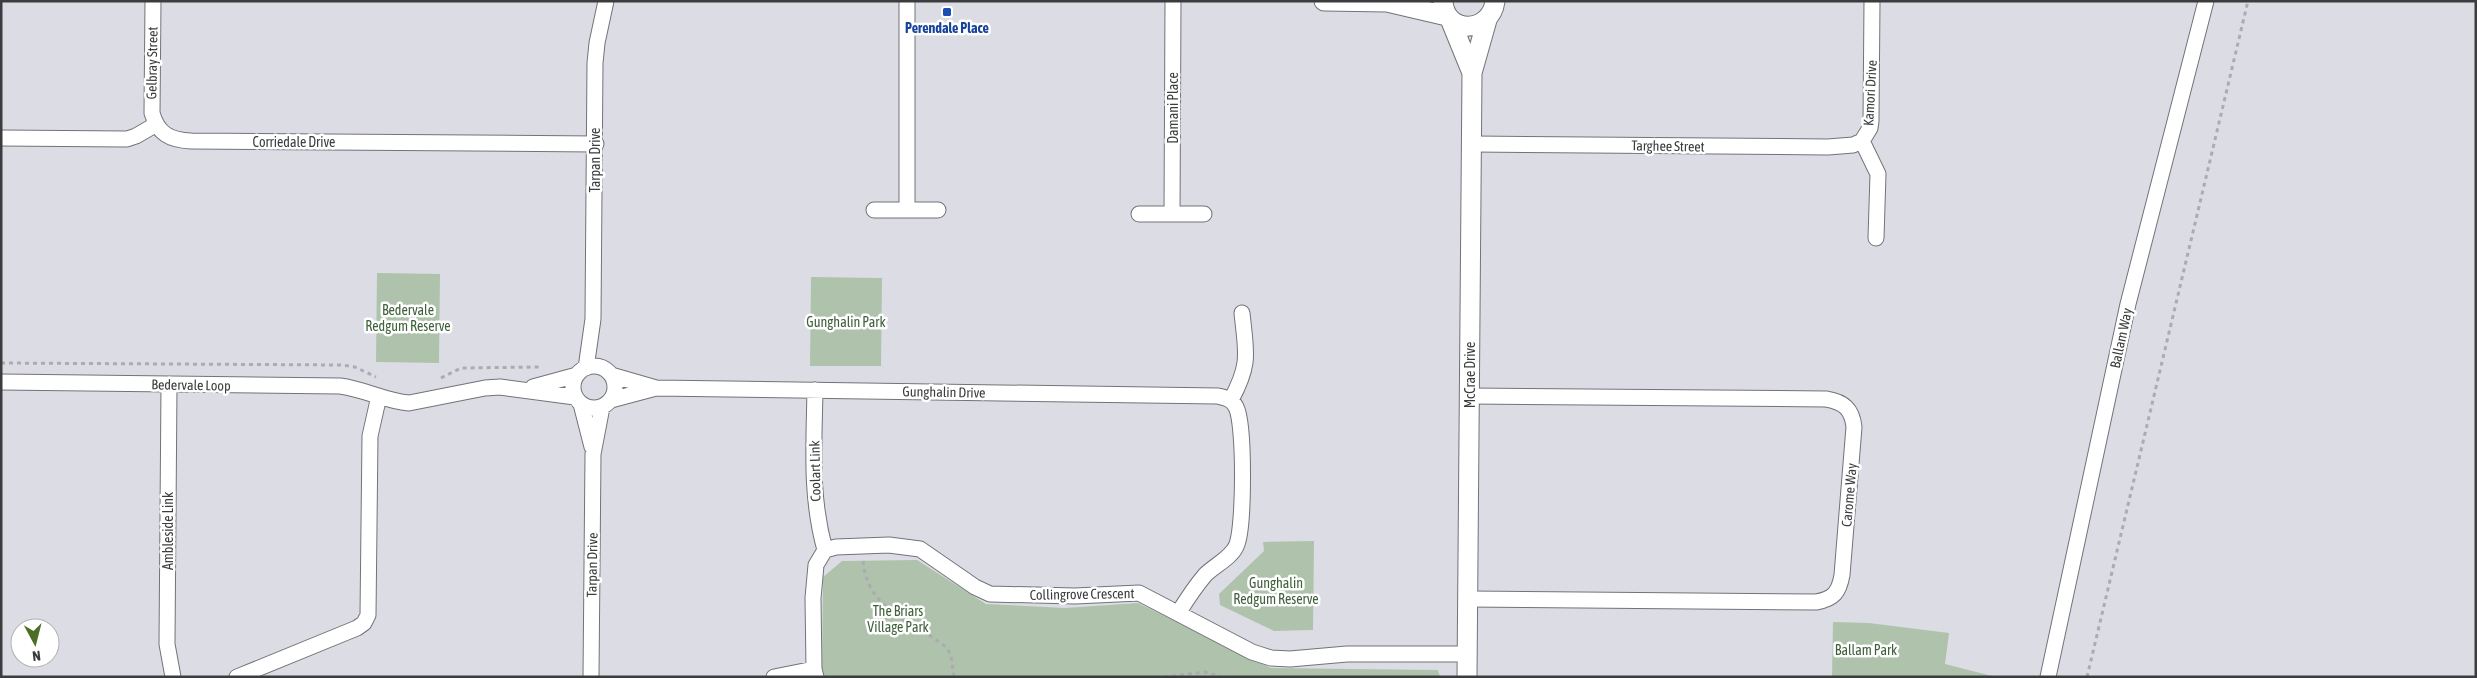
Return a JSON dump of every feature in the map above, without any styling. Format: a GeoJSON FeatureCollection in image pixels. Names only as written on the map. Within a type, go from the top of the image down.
{"type":"FeatureCollection","features":[{"type":"Feature","properties":{"kind":"street","name":"Gelbray Street"},"geometry":{"type":"LineString","coordinates":[[153,1],[152,113],[155,125]]}},
{"type":"Feature","properties":{"kind":"street","name":"Tarpan Drive"},"geometry":{"type":"LineString","coordinates":[[593,371],[596,57],[606,1]]}},
{"type":"Feature","properties":{"kind":"street"},"geometry":{"type":"LineString","coordinates":[[907,1],[907,209]]}},
{"type":"Feature","properties":{"kind":"street","name":"Damani Place"},"geometry":{"type":"LineString","coordinates":[[1172,214],[1173,1]]}},
{"type":"Feature","properties":{"kind":"street"},"geometry":{"type":"LineString","coordinates":[[1324,1],[1389,2],[1447,12],[1465,27],[1473,27],[1487,20]]}},
{"type":"Feature","properties":{"kind":"street","name":"McCrae Drive"},"geometry":{"type":"LineString","coordinates":[[1467,677],[1472,73],[1487,20],[1493,12],[1495,1]]}},
{"type":"Feature","properties":{"kind":"street","name":"Kamori Drive"},"geometry":{"type":"LineString","coordinates":[[1872,1],[1871,120],[1870,128],[1862,141],[1878,174],[1876,238]]}},
{"type":"Feature","properties":{"kind":"street","name":"Ballam Way"},"geometry":{"type":"LineString","coordinates":[[2048,677],[2128,304],[2206,1]]}},
{"type":"Feature","properties":{"kind":"street","name":"McCrae Drive"},"geometry":{"type":"LineString","coordinates":[[1447,12],[1472,73]]}},
{"type":"Feature","properties":{"kind":"street"},"geometry":{"type":"LineString","coordinates":[[1,138],[126,139],[136,136],[155,125]]}},
{"type":"Feature","properties":{"kind":"street","name":"Corriedale Drive"},"geometry":{"type":"LineString","coordinates":[[155,125],[162,133],[178,140],[596,144]]}},
{"type":"Feature","properties":{"kind":"street","name":"Targhee Street"},"geometry":{"type":"LineString","coordinates":[[1472,144],[1828,148],[1853,145],[1862,141]]}},
{"type":"Feature","properties":{"kind":"street"},"geometry":{"type":"LineString","coordinates":[[874,210],[938,210]]}},
{"type":"Feature","properties":{"kind":"street"},"geometry":{"type":"LineString","coordinates":[[1139,214],[1204,214]]}},
{"type":"Feature","properties":{"kind":"street"},"geometry":{"type":"LineString","coordinates":[[1179,612],[1194,589],[1214,566],[1233,552],[1238,543],[1241,426],[1237,408],[1231,400],[1244,376],[1246,361],[1242,314]]}},
{"type":"Feature","properties":{"kind":"street"},"geometry":{"type":"LineString","coordinates":[[526,389],[593,371]]}},
{"type":"Feature","properties":{"kind":"street"},"geometry":{"type":"LineString","coordinates":[[526,389],[578,400],[594,408],[606,403],[615,387],[593,371]]}},
{"type":"Feature","properties":{"kind":"street"},"geometry":{"type":"LineString","coordinates":[[578,400],[573,385],[593,371]]}},
{"type":"Feature","properties":{"kind":"street","name":"Gunghalin Drive"},"geometry":{"type":"LineString","coordinates":[[593,371],[656,388],[1218,396],[1231,400]]}},
{"type":"Feature","properties":{"kind":"street","name":"Bedervale Loop"},"geometry":{"type":"LineString","coordinates":[[1,382],[340,386],[409,403],[485,388],[526,389]]}},
{"type":"Feature","properties":{"kind":"street","name":"Ambleside Link"},"geometry":{"type":"LineString","coordinates":[[169,385],[167,644],[173,677]]}},
{"type":"Feature","properties":{"kind":"street","name":"Gunghalin Drive"},"geometry":{"type":"LineString","coordinates":[[606,403],[656,388]]}},
{"type":"Feature","properties":{"kind":"street","name":"Coolart Link"},"geometry":{"type":"LineString","coordinates":[[815,390],[814,494],[817,520],[826,550]]}},
{"type":"Feature","properties":{"kind":"street"},"geometry":{"type":"LineString","coordinates":[[236,677],[357,628],[364,623],[368,615],[370,436],[379,396]]}},
{"type":"Feature","properties":{"kind":"street","name":"Carome Way"},"geometry":{"type":"LineString","coordinates":[[1468,599],[1816,602],[1832,597],[1840,587],[1842,575],[1854,426],[1853,418],[1847,407],[1838,401],[1826,399],[1470,396]]}},
{"type":"Feature","properties":{"kind":"street","name":"Tarpan Drive"},"geometry":{"type":"LineString","coordinates":[[578,400],[593,454]]}},
{"type":"Feature","properties":{"kind":"street","name":"Tarpan Drive"},"geometry":{"type":"LineString","coordinates":[[591,677],[593,454],[606,403]]}},
{"type":"Feature","properties":{"kind":"street","name":"Collingrove Crescent"},"geometry":{"type":"LineString","coordinates":[[826,550],[836,546],[908,546],[920,549],[975,587],[990,594],[1075,596],[1128,592],[1145,595],[1252,652],[1271,658],[1347,654],[1467,654]]}},
{"type":"Feature","properties":{"kind":"street"},"geometry":{"type":"LineString","coordinates":[[774,677],[815,673],[814,581],[819,557],[826,550]]}},
{"type":"Feature","properties":{"kind":"path"},"geometry":{"type":"LineString","coordinates":[[2087,677],[2248,1]]}},
{"type":"Feature","properties":{"kind":"path"},"geometry":{"type":"LineString","coordinates":[[861,546],[864,573],[869,588],[897,616],[947,648],[951,656],[954,677]]}},
{"type":"Feature","properties":{"kind":"path"},"geometry":{"type":"LineString","coordinates":[[1164,677],[1189,672],[1205,672],[1222,677]]}},
{"type":"Feature","properties":{"kind":"green space","name":"Bedervale Redgum Reserve"},"geometry":{"type":"Polygon","coordinates":[[[377,273],[440,274],[439,363],[376,362],[377,273]]]}},
{"type":"Feature","properties":{"kind":"green space","name":"Gunghalin Park"},"geometry":{"type":"Polygon","coordinates":[[[811,277],[882,278],[881,366],[810,366],[811,277]]]}},
{"type":"Feature","properties":{"kind":"green space","name":"Gunghalin Redgum Reserve"},"geometry":{"type":"Polygon","coordinates":[[[1314,541],[1313,630],[1274,631],[1220,605],[1219,594],[1264,551],[1263,542],[1314,541]]]}},
{"type":"Feature","properties":{"kind":"green space","name":"The Briars Village Park"},"geometry":{"type":"Polygon","coordinates":[[[917,560],[986,604],[1065,608],[1138,603],[1271,668],[1438,670],[1440,677],[825,677],[822,672],[823,577],[842,561],[917,560]]]}},
{"type":"Feature","properties":{"kind":"green space","name":"Ballam Park"},"geometry":{"type":"Polygon","coordinates":[[[1833,622],[1869,623],[1949,633],[1945,664],[1996,677],[1832,677],[1833,622]]]}},
{"type":"Feature","properties":{"kind":"place","name":"Perendale Place"},"geometry":{"type":"Point","coordinates":[947,12]}}]}
